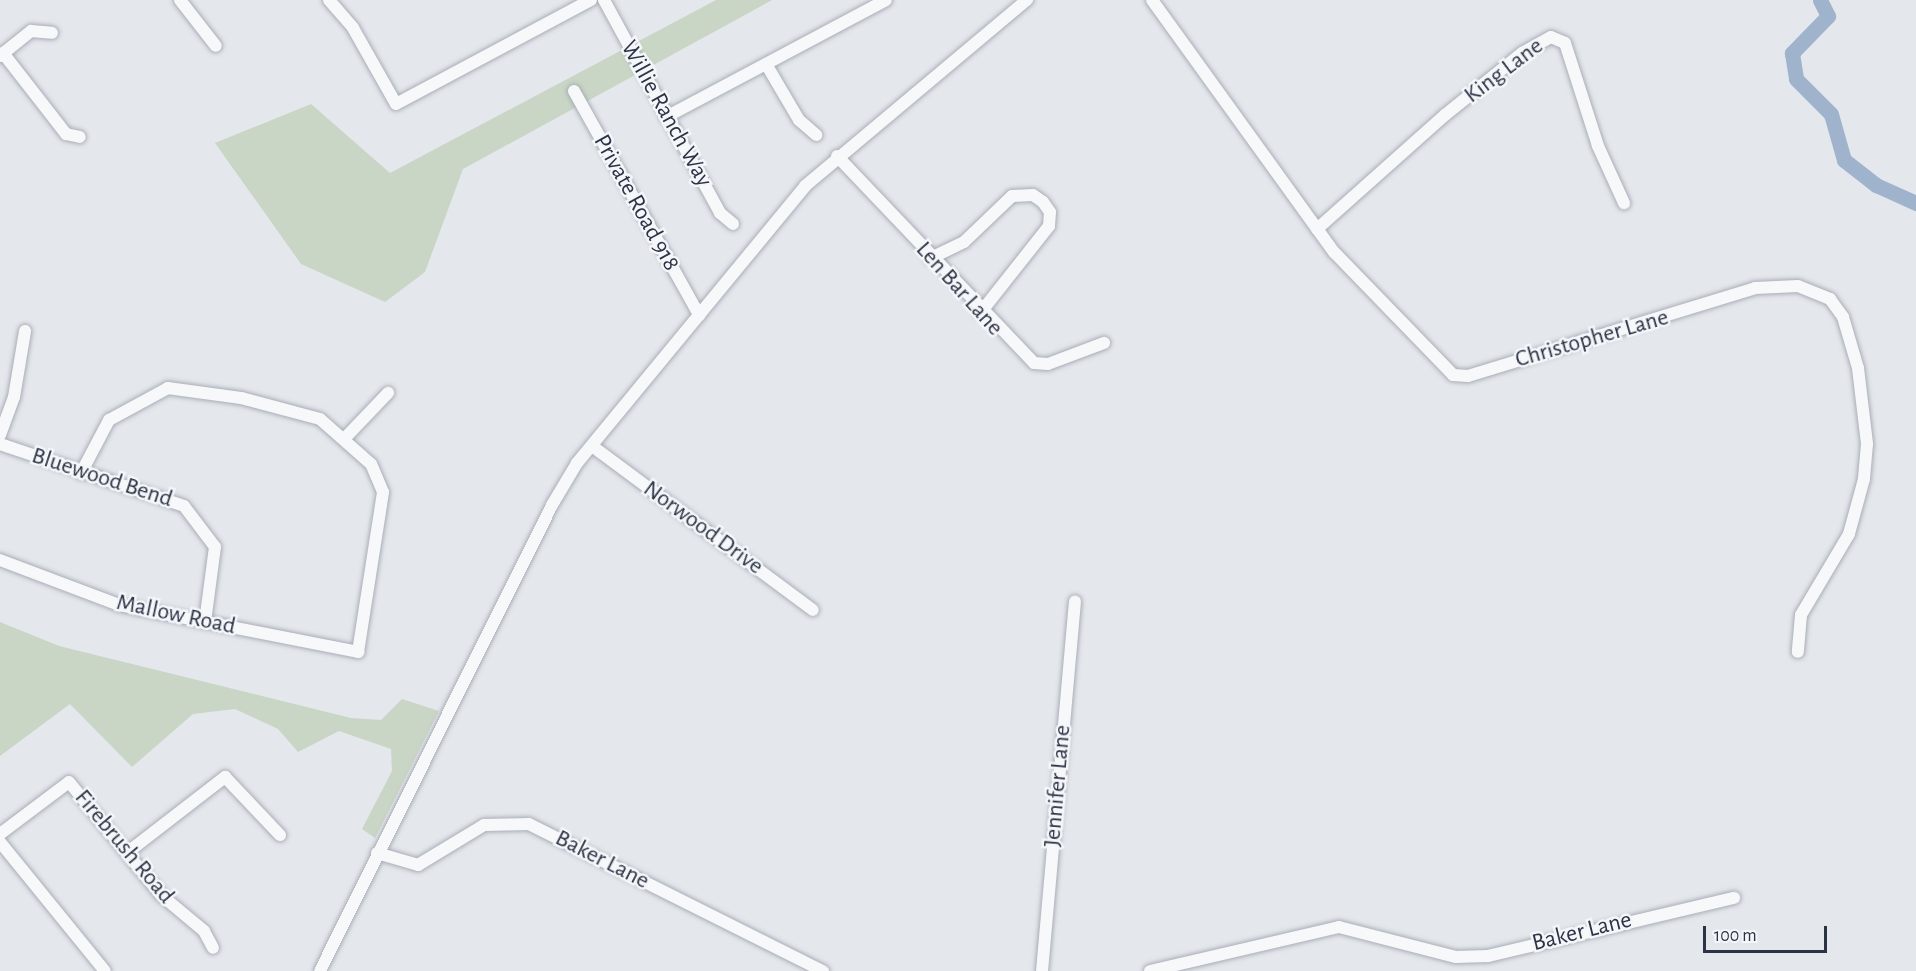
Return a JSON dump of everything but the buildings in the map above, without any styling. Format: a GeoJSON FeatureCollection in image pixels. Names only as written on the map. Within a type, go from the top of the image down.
{"type":"FeatureCollection","features":[{"type":"Feature","properties":{"kind":"street"},"geometry":{"type":"LineString","coordinates":[[180,0],[216,46]]}},
{"type":"Feature","properties":{"kind":"street"},"geometry":{"type":"LineString","coordinates":[[330,0],[353,28],[396,104],[591,0]]}},
{"type":"Feature","properties":{"kind":"street","name":"Willie Ranch Way"},"geometry":{"type":"LineString","coordinates":[[604,0],[720,213],[733,224]]}},
{"type":"Feature","properties":{"kind":"street"},"geometry":{"type":"LineString","coordinates":[[666,117],[886,0]]}},
{"type":"Feature","properties":{"kind":"street"},"geometry":{"type":"LineString","coordinates":[[320,971],[552,505],[592,446],[699,315],[837,156],[1027,0]]}},
{"type":"Feature","properties":{"kind":"street","name":"Christopher Lane"},"geometry":{"type":"LineString","coordinates":[[1152,0],[1317,229],[1443,369],[1460,377],[1747,289],[1798,286],[1830,299],[1843,317],[1858,368],[1867,444],[1864,479],[1849,534],[1801,615],[1798,652]]}},
{"type":"Feature","properties":{"kind":"street"},"geometry":{"type":"LineString","coordinates":[[52,33],[31,31],[2,54],[66,134],[81,137]]}},
{"type":"Feature","properties":{"kind":"street","name":"King Lane"},"geometry":{"type":"LineString","coordinates":[[1317,229],[1445,116],[1522,53],[1551,37],[1565,43],[1598,146],[1624,203]]}},
{"type":"Feature","properties":{"kind":"street"},"geometry":{"type":"LineString","coordinates":[[766,64],[799,120],[816,135]]}},
{"type":"Feature","properties":{"kind":"street","name":"Private Road 918"},"geometry":{"type":"LineString","coordinates":[[574,91],[699,315]]}},
{"type":"Feature","properties":{"kind":"street","name":"Len Bar Lane"},"geometry":{"type":"LineString","coordinates":[[837,156],[981,312],[1034,363],[1048,364],[1104,343]]}},
{"type":"Feature","properties":{"kind":"street"},"geometry":{"type":"LineString","coordinates":[[931,258],[964,242],[1012,196],[1033,195],[1042,202],[1050,212],[1049,226],[981,312]]}},
{"type":"Feature","properties":{"kind":"street"},"geometry":{"type":"LineString","coordinates":[[0,435],[14,397],[25,331]]}},
{"type":"Feature","properties":{"kind":"street"},"geometry":{"type":"LineString","coordinates":[[81,473],[109,420],[168,388],[299,411],[320,419],[344,439],[388,393]]}},
{"type":"Feature","properties":{"kind":"street","name":"Mallow Road"},"geometry":{"type":"LineString","coordinates":[[0,560],[87,596],[358,652],[383,492],[376,472],[344,439]]}},
{"type":"Feature","properties":{"kind":"street","name":"Bluewood Bend"},"geometry":{"type":"LineString","coordinates":[[0,444],[81,473],[175,500],[201,523],[215,547],[216,563],[205,622]]}},
{"type":"Feature","properties":{"kind":"street","name":"Norwood Drive"},"geometry":{"type":"LineString","coordinates":[[592,446],[813,610]]}},
{"type":"Feature","properties":{"kind":"street","name":"Jennifer Lane"},"geometry":{"type":"LineString","coordinates":[[1042,971],[1075,601]]}},
{"type":"Feature","properties":{"kind":"street"},"geometry":{"type":"LineString","coordinates":[[128,852],[225,777],[280,835]]}},
{"type":"Feature","properties":{"kind":"street","name":"Firebrush Road"},"geometry":{"type":"LineString","coordinates":[[0,834],[69,782],[213,948]]}},
{"type":"Feature","properties":{"kind":"street","name":"Baker Lane"},"geometry":{"type":"LineString","coordinates":[[377,853],[418,865],[484,825],[529,824],[823,971]]}},
{"type":"Feature","properties":{"kind":"street"},"geometry":{"type":"LineString","coordinates":[[0,842],[105,971]]}},
{"type":"Feature","properties":{"kind":"street","name":"Baker Lane"},"geometry":{"type":"LineString","coordinates":[[1150,971],[1339,927],[1450,956],[1488,956],[1734,898]]}},
{"type":"Feature","properties":{"kind":"green space"},"geometry":{"type":"Polygon","coordinates":[[[716,0],[772,0],[463,169],[425,272],[385,302],[301,264],[215,143],[311,104],[390,173],[716,0]]]}},
{"type":"Feature","properties":{"kind":"green space"},"geometry":{"type":"Polygon","coordinates":[[[0,622],[59,646],[351,718],[381,720],[402,699],[439,711],[375,838],[362,829],[392,771],[391,749],[339,731],[298,752],[278,729],[235,709],[193,714],[132,767],[70,704],[0,756],[0,622]]]}},
{"type":"Feature","properties":{"kind":"waterway"},"geometry":{"type":"LineString","coordinates":[[1820,0],[1828,16],[1792,53],[1796,79],[1831,114],[1844,160],[1876,185],[1916,203]]}}]}
